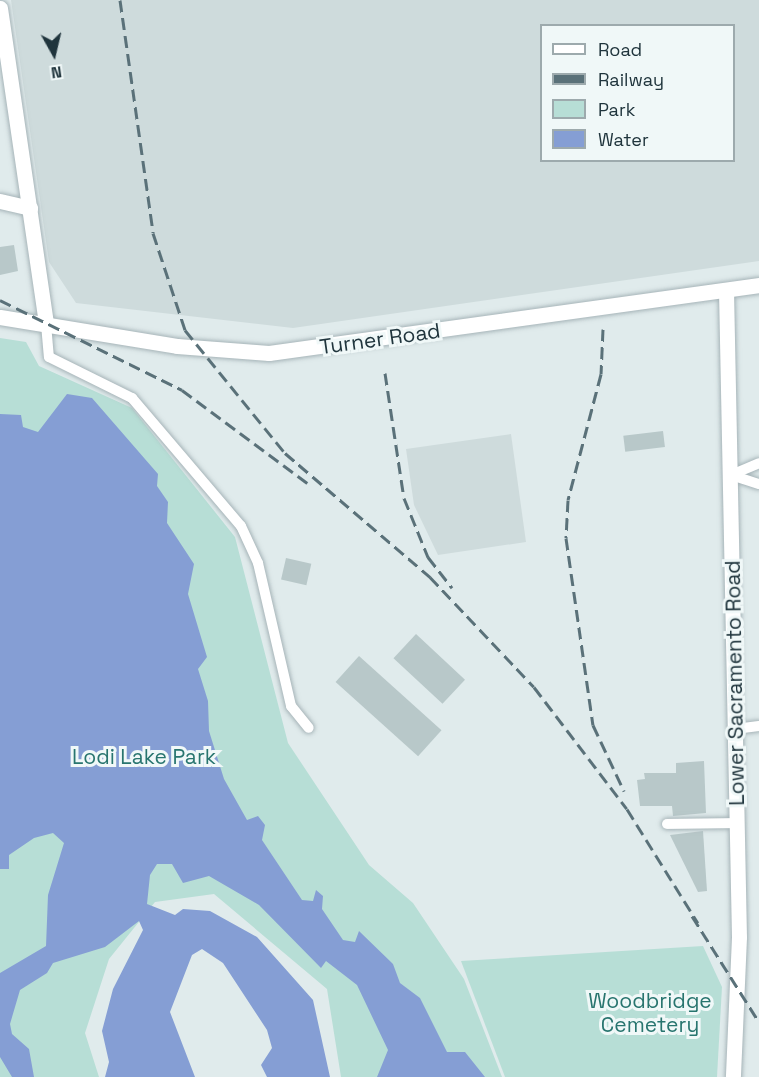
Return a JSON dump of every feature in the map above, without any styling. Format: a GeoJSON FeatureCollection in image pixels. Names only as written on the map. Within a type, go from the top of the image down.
{"type":"FeatureCollection","features":[{"type":"Feature","properties":{"kind":"main road"},"geometry":{"type":"LineString","coordinates":[[0,8],[46,324]]}},
{"type":"Feature","properties":{"kind":"main road"},"geometry":{"type":"LineString","coordinates":[[0,201],[30,208]]}},
{"type":"Feature","properties":{"kind":"main road","name":"Turner Road"},"geometry":{"type":"LineString","coordinates":[[0,317],[177,346],[268,353],[759,285]]}},
{"type":"Feature","properties":{"kind":"main road","name":"Lower Sacramento Road"},"geometry":{"type":"LineString","coordinates":[[726,290],[737,823],[733,1077]]}},
{"type":"Feature","properties":{"kind":"street"},"geometry":{"type":"LineString","coordinates":[[46,324],[49,357],[132,398],[245,532],[258,563],[291,706],[309,728]]}},
{"type":"Feature","properties":{"kind":"street"},"geometry":{"type":"LineString","coordinates":[[731,475],[759,463]]}},
{"type":"Feature","properties":{"kind":"street"},"geometry":{"type":"LineString","coordinates":[[731,475],[759,484]]}},
{"type":"Feature","properties":{"kind":"street"},"geometry":{"type":"LineString","coordinates":[[735,729],[759,726]]}},
{"type":"Feature","properties":{"kind":"street"},"geometry":{"type":"LineString","coordinates":[[667,824],[737,823]]}},
{"type":"Feature","properties":{"kind":"shaded area"},"geometry":{"type":"Polygon","coordinates":[[[11,0],[759,0],[759,261],[293,328],[76,303],[49,262],[11,0]]]}},
{"type":"Feature","properties":{"kind":"shaded area"},"geometry":{"type":"Polygon","coordinates":[[[511,434],[526,542],[438,555],[414,505],[406,449],[511,434]]]}},
{"type":"Feature","properties":{"kind":"green space","name":"Lodi Lake Park"},"geometry":{"type":"Polygon","coordinates":[[[0,338],[26,342],[39,366],[132,408],[235,537],[288,743],[369,865],[413,903],[464,979],[502,1077],[341,1077],[327,989],[214,894],[155,902],[109,959],[85,1033],[99,1077],[0,1077],[0,338]]]}},
{"type":"Feature","properties":{"kind":"green space","name":"Woodbridge Cemetery"},"geometry":{"type":"Polygon","coordinates":[[[703,946],[722,987],[717,1077],[505,1077],[461,961],[703,946]]]}},
{"type":"Feature","properties":{"kind":"water","name":"Lodi Lake Park"},"geometry":{"type":"Polygon","coordinates":[[[67,394],[92,398],[158,474],[157,486],[168,502],[167,523],[194,564],[188,594],[207,657],[198,669],[208,701],[209,731],[224,779],[247,820],[258,816],[265,825],[262,840],[302,900],[313,901],[316,890],[323,896],[322,909],[343,940],[355,942],[359,931],[393,964],[400,983],[420,998],[447,1052],[465,1052],[485,1077],[377,1077],[388,1050],[357,985],[326,961],[321,968],[259,905],[209,876],[183,883],[172,864],[157,864],[150,875],[147,904],[175,915],[183,909],[210,911],[257,937],[313,1000],[330,1077],[267,1077],[261,1065],[272,1048],[267,1030],[223,963],[202,949],[192,955],[170,1012],[195,1077],[105,1077],[109,1062],[102,1031],[113,989],[143,930],[139,921],[105,947],[53,963],[47,973],[20,990],[10,1024],[12,1034],[29,1049],[34,1077],[12,1077],[0,1057],[0,973],[46,946],[48,895],[64,843],[53,833],[34,838],[9,855],[9,869],[0,869],[0,414],[21,415],[23,427],[38,432],[67,394]]]}},
{"type":"Feature","properties":{"kind":"building"},"geometry":{"type":"Polygon","coordinates":[[[14,245],[18,271],[0,275],[0,247],[14,245]]]}},
{"type":"Feature","properties":{"kind":"building"},"geometry":{"type":"Polygon","coordinates":[[[663,431],[665,447],[625,452],[623,436],[663,431]]]}},
{"type":"Feature","properties":{"kind":"building"},"geometry":{"type":"Polygon","coordinates":[[[286,558],[311,564],[306,585],[281,579],[286,558]]]}},
{"type":"Feature","properties":{"kind":"building"},"geometry":{"type":"Polygon","coordinates":[[[416,634],[465,680],[442,704],[393,658],[416,634]]]}},
{"type":"Feature","properties":{"kind":"building"},"geometry":{"type":"Polygon","coordinates":[[[359,656],[441,730],[418,756],[336,682],[359,656]]]}},
{"type":"Feature","properties":{"kind":"building"},"geometry":{"type":"Polygon","coordinates":[[[704,761],[706,813],[673,816],[672,806],[640,806],[637,780],[645,779],[644,773],[676,773],[676,763],[704,761]]]}},
{"type":"Feature","properties":{"kind":"building"},"geometry":{"type":"Polygon","coordinates":[[[703,831],[707,891],[698,892],[670,835],[703,831]]]}},
{"type":"Feature","properties":{"kind":"railway"},"geometry":{"type":"LineString","coordinates":[[120,0],[153,233],[185,330],[285,453],[430,577],[534,687],[627,809],[698,923]]}},
{"type":"Feature","properties":{"kind":"railway"},"geometry":{"type":"LineString","coordinates":[[0,300],[182,390],[310,485]]}},
{"type":"Feature","properties":{"kind":"railway"},"geometry":{"type":"LineString","coordinates":[[603,329],[601,374],[568,500],[566,538],[593,725],[624,791]]}},
{"type":"Feature","properties":{"kind":"railway"},"geometry":{"type":"LineString","coordinates":[[385,373],[404,498],[428,557],[452,588]]}},
{"type":"Feature","properties":{"kind":"railway"},"geometry":{"type":"LineString","coordinates":[[692,916],[759,1022]]}}]}
